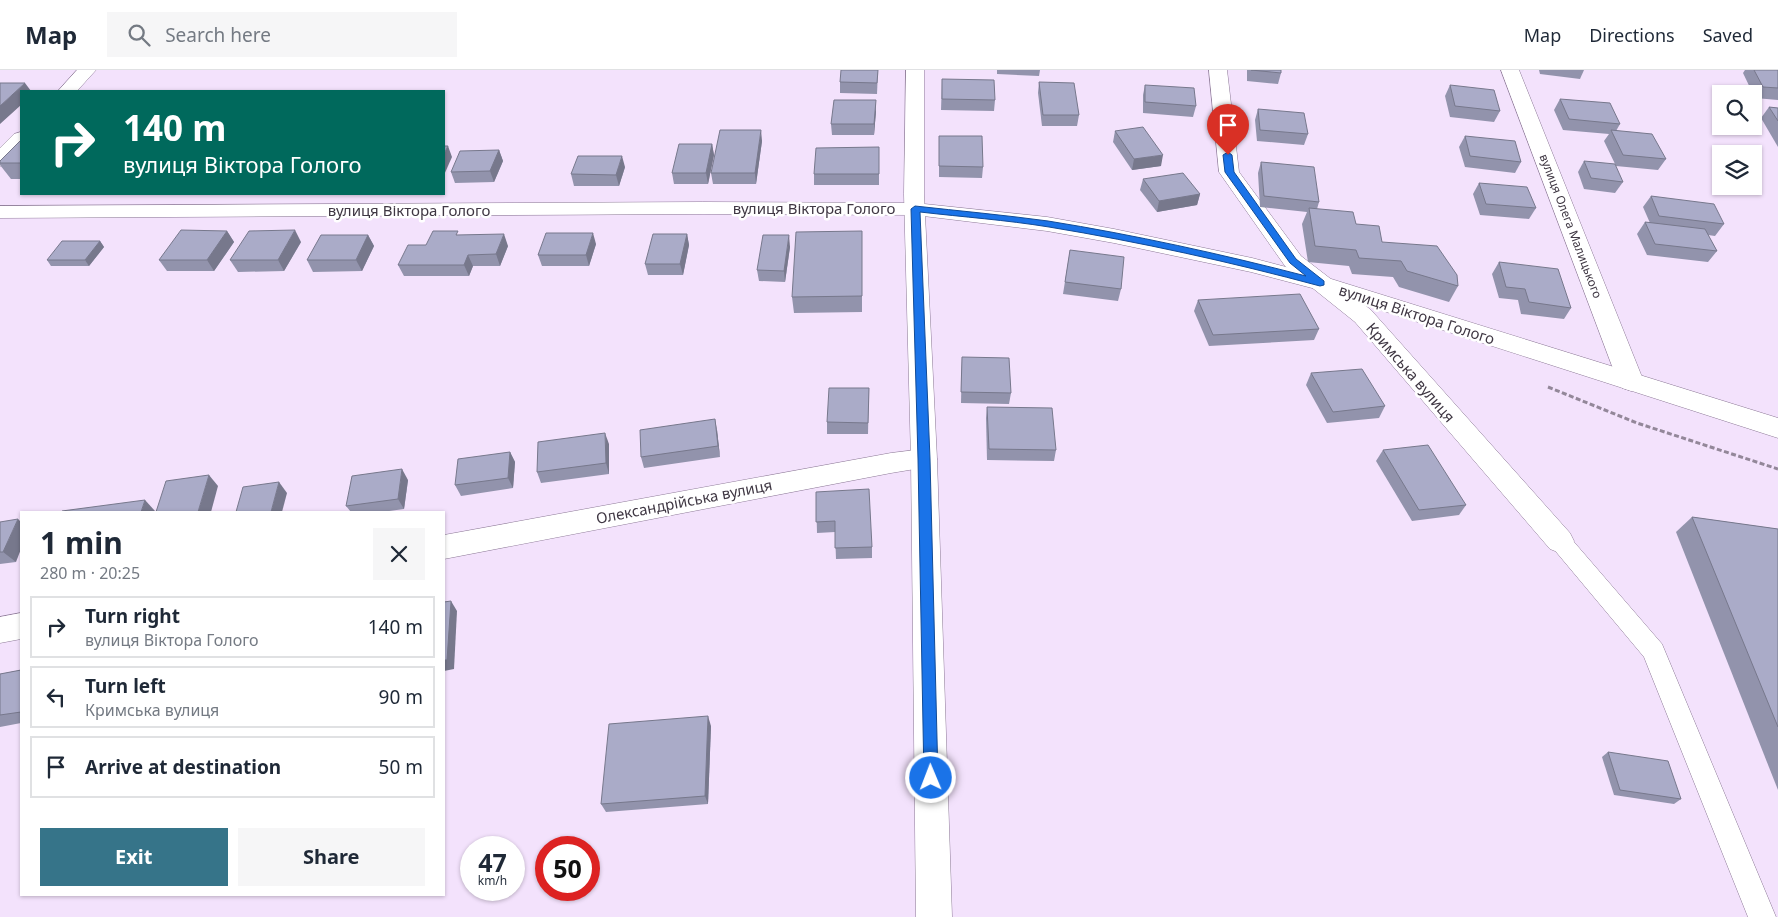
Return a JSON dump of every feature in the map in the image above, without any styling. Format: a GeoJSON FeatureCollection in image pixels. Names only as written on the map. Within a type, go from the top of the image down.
{"type":"FeatureCollection","features":[{"type":"Feature","properties":{"kind":"main road"},"geometry":{"type":"LineString","coordinates":[[68,90],[88,70]]}},
{"type":"Feature","properties":{"kind":"main road"},"geometry":{"type":"LineString","coordinates":[[915,70],[915,209],[924,459],[934,917]]}},
{"type":"Feature","properties":{"kind":"main road","name":"Кримська вулиця"},"geometry":{"type":"LineString","coordinates":[[1218,70],[1230,172],[1293,261],[1363,316],[1560,541]]}},
{"type":"Feature","properties":{"kind":"main road","name":"вулиця Олега Малицького"},"geometry":{"type":"LineString","coordinates":[[1510,70],[1631,382]]}},
{"type":"Feature","properties":{"kind":"main road"},"geometry":{"type":"LineString","coordinates":[[0,160],[20,139]]}},
{"type":"Feature","properties":{"kind":"main road","name":"вулиця Віктора Голого"},"geometry":{"type":"LineString","coordinates":[[0,212],[703,208],[915,209],[1047,224],[1252,265],[1320,283],[1778,428]]}},
{"type":"Feature","properties":{"kind":"main road","name":"Олександрійська вулиця"},"geometry":{"type":"LineString","coordinates":[[445,547],[891,462],[924,459]]}},
{"type":"Feature","properties":{"kind":"main road"},"geometry":{"type":"LineString","coordinates":[[0,630],[20,626]]}},
{"type":"Feature","properties":{"kind":"lane"},"geometry":{"type":"LineString","coordinates":[[1560,541],[1654,651],[1762,917]]}},
{"type":"Feature","properties":{"kind":"building"},"geometry":{"type":"Polygon","coordinates":[[[841,70],[878,70],[877,83],[840,82],[841,70]]]}},
{"type":"Feature","properties":{"kind":"building"},"geometry":{"type":"Polygon","coordinates":[[[1251,70],[1281,70],[1281,73],[1251,70]]]}},
{"type":"Feature","properties":{"kind":"building"},"geometry":{"type":"Polygon","coordinates":[[[1754,70],[1778,70],[1778,88],[1763,87],[1754,70]]]}},
{"type":"Feature","properties":{"kind":"building"},"geometry":{"type":"Polygon","coordinates":[[[942,79],[994,80],[995,100],[942,99],[942,79]]]}},
{"type":"Feature","properties":{"kind":"building"},"geometry":{"type":"Polygon","coordinates":[[[1039,82],[1074,83],[1079,115],[1043,115],[1039,82]]]}},
{"type":"Feature","properties":{"kind":"building"},"geometry":{"type":"Polygon","coordinates":[[[0,83],[25,83],[0,106],[0,83]]]}},
{"type":"Feature","properties":{"kind":"building"},"geometry":{"type":"Polygon","coordinates":[[[1145,85],[1194,88],[1196,106],[1145,102],[1145,85]]]}},
{"type":"Feature","properties":{"kind":"building"},"geometry":{"type":"Polygon","coordinates":[[[1450,85],[1494,90],[1500,111],[1455,106],[1450,85]]]}},
{"type":"Feature","properties":{"kind":"building"},"geometry":{"type":"Polygon","coordinates":[[[1560,99],[1610,103],[1620,124],[1569,119],[1560,99]]]}},
{"type":"Feature","properties":{"kind":"building"},"geometry":{"type":"Polygon","coordinates":[[[834,100],[876,100],[874,124],[831,124],[834,100]]]}},
{"type":"Feature","properties":{"kind":"building"},"geometry":{"type":"Polygon","coordinates":[[[1769,107],[1778,108],[1778,121],[1769,107]]]}},
{"type":"Feature","properties":{"kind":"building"},"geometry":{"type":"Polygon","coordinates":[[[1258,109],[1304,113],[1308,134],[1260,130],[1258,109]]]}},
{"type":"Feature","properties":{"kind":"building"},"geometry":{"type":"Polygon","coordinates":[[[1143,127],[1163,155],[1134,159],[1115,131],[1143,127]]]}},
{"type":"Feature","properties":{"kind":"building"},"geometry":{"type":"Polygon","coordinates":[[[720,130],[761,130],[755,173],[711,173],[720,130]]]}},
{"type":"Feature","properties":{"kind":"building"},"geometry":{"type":"Polygon","coordinates":[[[1611,130],[1652,134],[1666,159],[1623,155],[1611,130]]]}},
{"type":"Feature","properties":{"kind":"building"},"geometry":{"type":"Polygon","coordinates":[[[939,136],[982,136],[983,167],[939,166],[939,136]]]}},
{"type":"Feature","properties":{"kind":"building"},"geometry":{"type":"Polygon","coordinates":[[[1465,136],[1515,141],[1521,162],[1470,156],[1465,136]]]}},
{"type":"Feature","properties":{"kind":"building"},"geometry":{"type":"Polygon","coordinates":[[[20,141],[20,163],[0,163],[20,141]]]}},
{"type":"Feature","properties":{"kind":"building"},"geometry":{"type":"Polygon","coordinates":[[[679,144],[712,144],[706,173],[672,173],[679,144]]]}},
{"type":"Feature","properties":{"kind":"building"},"geometry":{"type":"Polygon","coordinates":[[[879,147],[879,174],[814,174],[816,148],[879,147]]]}},
{"type":"Feature","properties":{"kind":"building"},"geometry":{"type":"Polygon","coordinates":[[[499,150],[490,171],[451,172],[460,151],[499,150]]]}},
{"type":"Feature","properties":{"kind":"building"},"geometry":{"type":"Polygon","coordinates":[[[578,156],[622,156],[616,175],[571,174],[578,156]]]}},
{"type":"Feature","properties":{"kind":"building"},"geometry":{"type":"Polygon","coordinates":[[[1584,161],[1615,164],[1623,182],[1591,178],[1584,161]]]}},
{"type":"Feature","properties":{"kind":"building"},"geometry":{"type":"Polygon","coordinates":[[[1261,162],[1314,167],[1319,202],[1264,196],[1261,162]]]}},
{"type":"Feature","properties":{"kind":"building"},"geometry":{"type":"Polygon","coordinates":[[[1183,173],[1200,194],[1159,201],[1143,179],[1183,173]]]}},
{"type":"Feature","properties":{"kind":"building"},"geometry":{"type":"Polygon","coordinates":[[[1479,183],[1527,187],[1536,208],[1486,204],[1479,183]]]}},
{"type":"Feature","properties":{"kind":"building"},"geometry":{"type":"Polygon","coordinates":[[[1651,196],[1714,204],[1724,224],[1659,216],[1651,196]]]}},
{"type":"Feature","properties":{"kind":"building"},"geometry":{"type":"Polygon","coordinates":[[[1309,208],[1353,212],[1356,224],[1379,226],[1382,242],[1437,246],[1457,275],[1458,286],[1407,271],[1401,261],[1359,258],[1356,250],[1315,246],[1309,208]]]}},
{"type":"Feature","properties":{"kind":"building"},"geometry":{"type":"Polygon","coordinates":[[[1645,222],[1705,229],[1717,251],[1655,244],[1645,222]]]}},
{"type":"Feature","properties":{"kind":"building"},"geometry":{"type":"Polygon","coordinates":[[[181,230],[227,231],[207,260],[159,260],[181,230]]]}},
{"type":"Feature","properties":{"kind":"building"},"geometry":{"type":"Polygon","coordinates":[[[295,230],[278,260],[230,260],[249,231],[295,230]]]}},
{"type":"Feature","properties":{"kind":"building"},"geometry":{"type":"Polygon","coordinates":[[[433,231],[458,231],[456,235],[504,234],[496,254],[468,255],[464,265],[398,265],[408,245],[426,245],[433,231]]]}},
{"type":"Feature","properties":{"kind":"building"},"geometry":{"type":"Polygon","coordinates":[[[862,231],[862,296],[792,297],[796,232],[862,231]]]}},
{"type":"Feature","properties":{"kind":"building"},"geometry":{"type":"Polygon","coordinates":[[[546,233],[593,233],[586,255],[538,255],[546,233]]]}},
{"type":"Feature","properties":{"kind":"building"},"geometry":{"type":"Polygon","coordinates":[[[653,234],[687,234],[680,264],[645,264],[653,234]]]}},
{"type":"Feature","properties":{"kind":"building"},"geometry":{"type":"Polygon","coordinates":[[[321,235],[368,235],[356,260],[307,260],[321,235]]]}},
{"type":"Feature","properties":{"kind":"building"},"geometry":{"type":"Polygon","coordinates":[[[763,235],[789,235],[784,271],[757,270],[763,235]]]}},
{"type":"Feature","properties":{"kind":"building"},"geometry":{"type":"Polygon","coordinates":[[[62,241],[100,241],[85,260],[47,260],[62,241]]]}},
{"type":"Feature","properties":{"kind":"building"},"geometry":{"type":"Polygon","coordinates":[[[1070,250],[1124,257],[1121,289],[1065,282],[1070,250]]]}},
{"type":"Feature","properties":{"kind":"building"},"geometry":{"type":"Polygon","coordinates":[[[1499,262],[1558,269],[1571,308],[1529,302],[1525,289],[1506,287],[1499,262]]]}},
{"type":"Feature","properties":{"kind":"building"},"geometry":{"type":"Polygon","coordinates":[[[1300,294],[1319,329],[1213,335],[1198,300],[1300,294]]]}},
{"type":"Feature","properties":{"kind":"building"},"geometry":{"type":"Polygon","coordinates":[[[962,357],[1009,358],[1011,393],[961,392],[962,357]]]}},
{"type":"Feature","properties":{"kind":"building"},"geometry":{"type":"Polygon","coordinates":[[[1362,369],[1385,406],[1333,412],[1311,373],[1362,369]]]}},
{"type":"Feature","properties":{"kind":"building"},"geometry":{"type":"Polygon","coordinates":[[[829,388],[869,388],[868,423],[827,422],[829,388]]]}},
{"type":"Feature","properties":{"kind":"building"},"geometry":{"type":"Polygon","coordinates":[[[987,407],[1052,408],[1056,450],[989,449],[987,407]]]}},
{"type":"Feature","properties":{"kind":"building"},"geometry":{"type":"Polygon","coordinates":[[[715,419],[718,446],[641,457],[640,430],[715,419]]]}},
{"type":"Feature","properties":{"kind":"building"},"geometry":{"type":"Polygon","coordinates":[[[605,433],[606,463],[537,472],[538,442],[605,433]]]}},
{"type":"Feature","properties":{"kind":"building"},"geometry":{"type":"Polygon","coordinates":[[[1428,445],[1466,505],[1419,510],[1383,450],[1428,445]]]}},
{"type":"Feature","properties":{"kind":"building"},"geometry":{"type":"Polygon","coordinates":[[[510,452],[508,478],[455,485],[458,459],[510,452]]]}},
{"type":"Feature","properties":{"kind":"building"},"geometry":{"type":"Polygon","coordinates":[[[402,469],[398,499],[346,506],[352,476],[402,469]]]}},
{"type":"Feature","properties":{"kind":"building"},"geometry":{"type":"Polygon","coordinates":[[[209,475],[198,511],[156,511],[166,481],[209,475]]]}},
{"type":"Feature","properties":{"kind":"building"},"geometry":{"type":"Polygon","coordinates":[[[279,482],[271,511],[236,511],[243,487],[279,482]]]}},
{"type":"Feature","properties":{"kind":"building"},"geometry":{"type":"Polygon","coordinates":[[[869,489],[872,547],[835,548],[835,521],[816,522],[816,492],[869,489]]]}},
{"type":"Feature","properties":{"kind":"building"},"geometry":{"type":"Polygon","coordinates":[[[145,500],[141,511],[62,511],[145,500]]]}},
{"type":"Feature","properties":{"kind":"building"},"geometry":{"type":"Polygon","coordinates":[[[1692,517],[1778,529],[1778,727],[1692,517]]]}},
{"type":"Feature","properties":{"kind":"building"},"geometry":{"type":"Polygon","coordinates":[[[18,519],[3,552],[0,552],[0,522],[18,519]]]}},
{"type":"Feature","properties":{"kind":"building"},"geometry":{"type":"Polygon","coordinates":[[[451,601],[447,660],[445,660],[445,602],[451,601]]]}},
{"type":"Feature","properties":{"kind":"building"},"geometry":{"type":"Polygon","coordinates":[[[20,670],[20,712],[0,715],[0,674],[20,670]]]}},
{"type":"Feature","properties":{"kind":"building"},"geometry":{"type":"Polygon","coordinates":[[[708,716],[705,796],[601,804],[609,724],[708,716]]]}},
{"type":"Feature","properties":{"kind":"building"},"geometry":{"type":"Polygon","coordinates":[[[1608,752],[1668,761],[1681,799],[1620,790],[1608,752]]]}},
{"type":"Feature","properties":{"kind":"route"},"geometry":{"type":"LineString","coordinates":[[931,778],[924,459],[915,209],[1047,224],[1114,236],[1252,265],[1320,283],[1293,261],[1230,172],[1228,155]]}}]}
